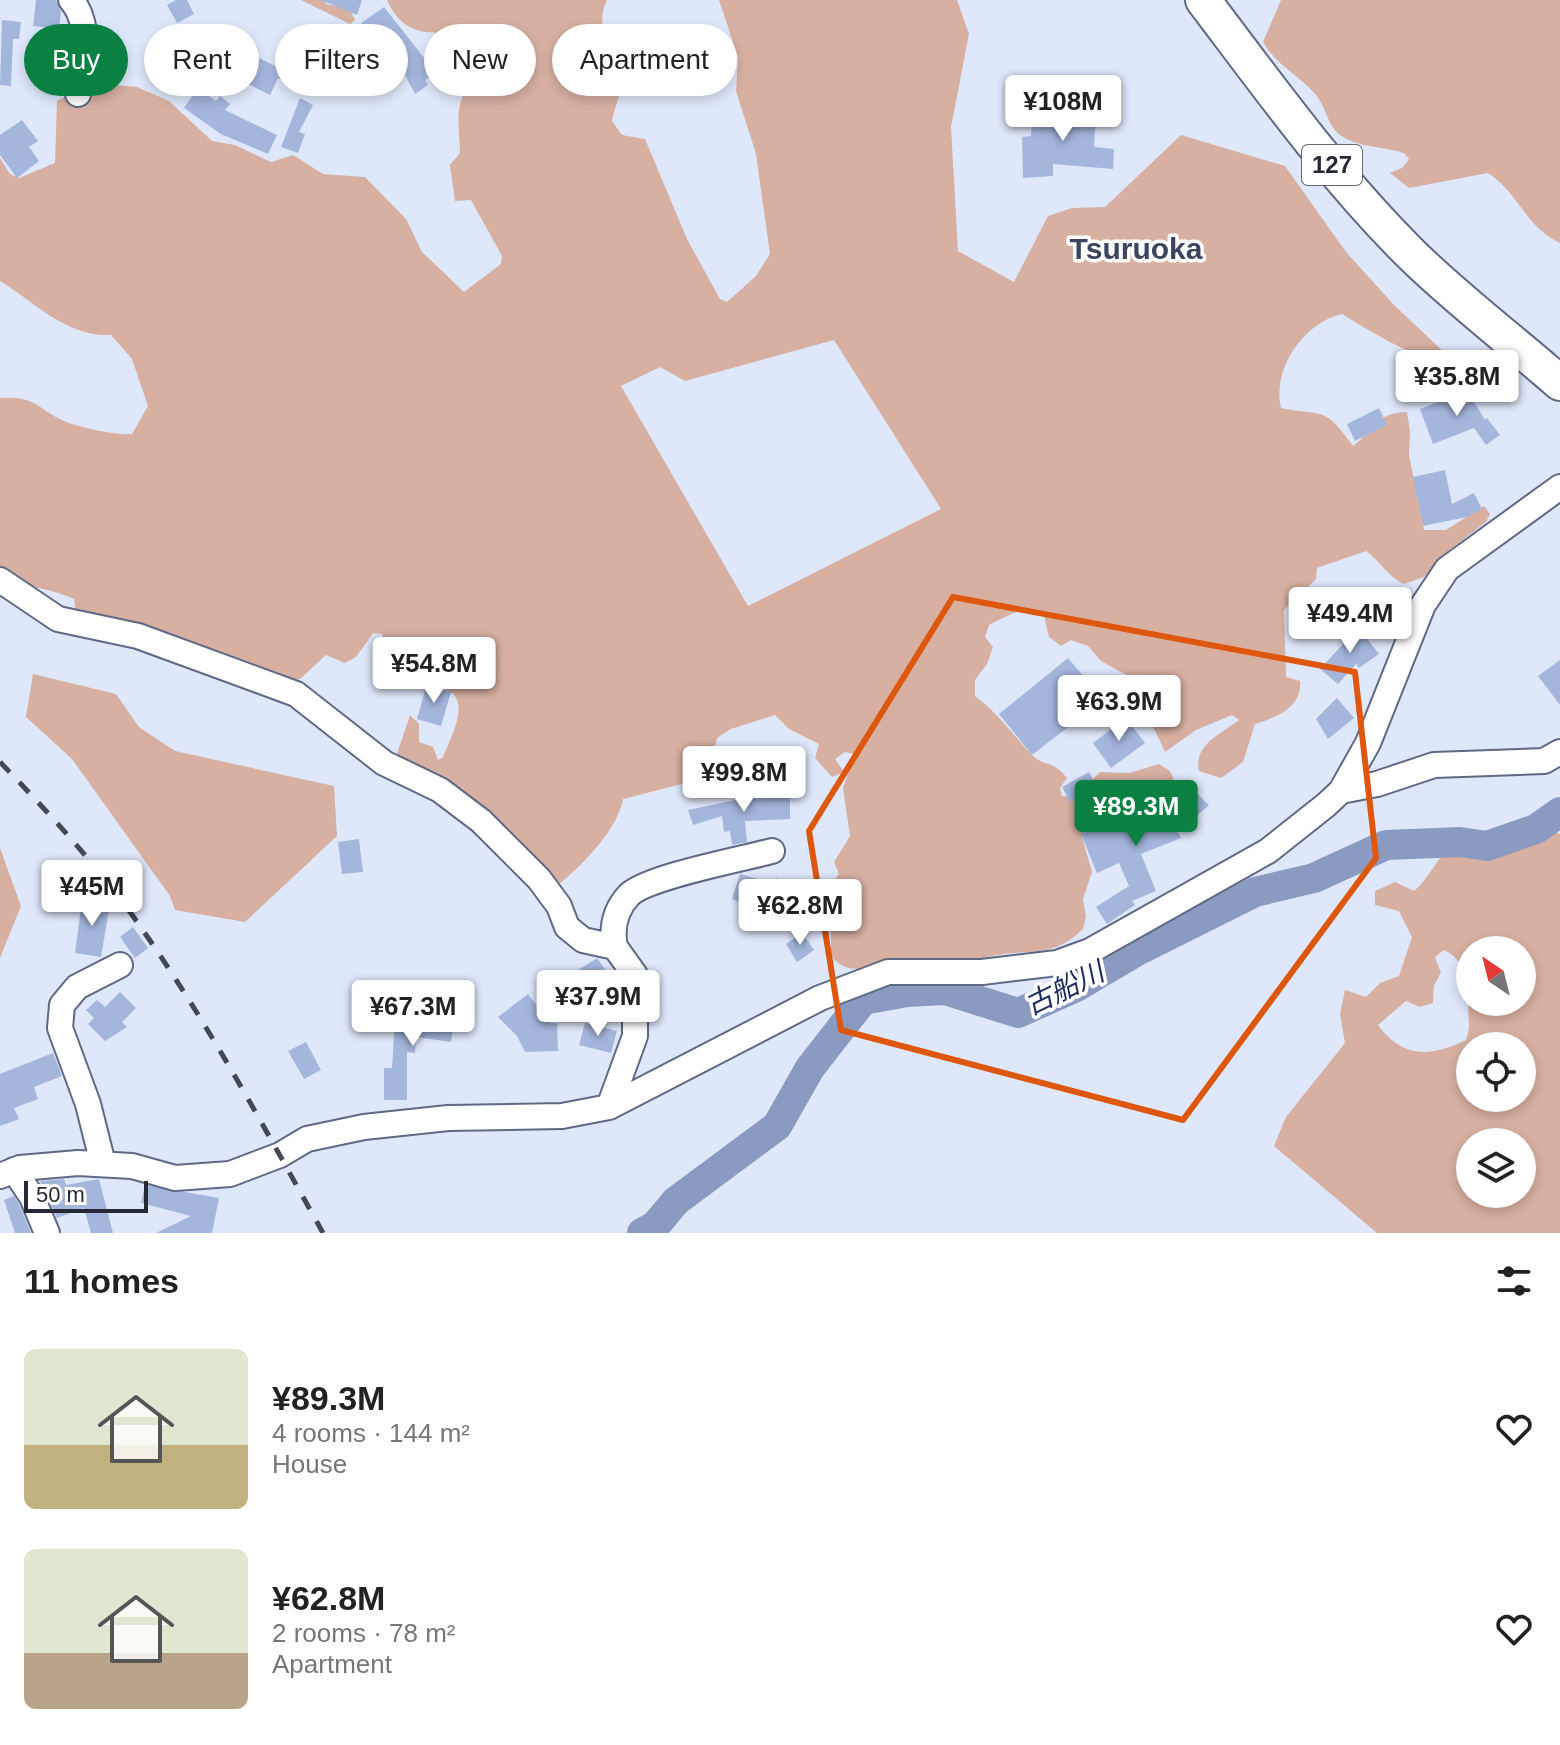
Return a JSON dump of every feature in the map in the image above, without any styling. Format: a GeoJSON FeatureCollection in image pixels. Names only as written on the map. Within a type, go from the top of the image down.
{"type":"FeatureCollection","features":[{"type":"Feature","properties":{"kind":"highway","name":"127"},"geometry":{"type":"LineString","coordinates":[[1203,0],[1351,187],[1411,254],[1477,316],[1560,383]]}},
{"type":"Feature","properties":{"kind":"highway","name":"127"},"geometry":{"type":"LineString","coordinates":[[1477,316],[1504,353],[1560,406]]}},
{"type":"Feature","properties":{"kind":"street"},"geometry":{"type":"LineString","coordinates":[[71,0],[78,7],[82,24]]}},
{"type":"Feature","properties":{"kind":"street"},"geometry":{"type":"LineString","coordinates":[[7,1173],[78,1163],[132,1166],[175,1178],[230,1174],[280,1155],[307,1139],[364,1127],[448,1118],[562,1116],[609,1107],[820,998],[888,972],[982,972],[1057,963],[1090,951],[1268,851],[1341,791],[1368,743],[1423,605],[1447,569],[1560,487]]}},
{"type":"Feature","properties":{"kind":"street"},"geometry":{"type":"LineString","coordinates":[[0,580],[58,619],[138,636],[296,694],[384,763],[440,790],[481,821],[539,879],[559,906],[567,927],[583,940],[615,947]]}},
{"type":"Feature","properties":{"kind":"street"},"geometry":{"type":"LineString","coordinates":[[1341,791],[1377,784],[1434,765],[1544,761],[1560,752]]}},
{"type":"Feature","properties":{"kind":"street"},"geometry":{"type":"LineString","coordinates":[[609,1107],[635,1036],[635,975],[615,947],[612,930],[617,912],[630,894],[680,875],[772,851]]}},
{"type":"Feature","properties":{"kind":"street"},"geometry":{"type":"LineString","coordinates":[[103,1164],[88,1104],[60,1028],[62,1005],[77,987],[120,965]]}},
{"type":"Feature","properties":{"kind":"street"},"geometry":{"type":"LineString","coordinates":[[7,1173],[32,1197],[47,1233]]}},
{"type":"Feature","properties":{"kind":"highlighted area"},"geometry":{"type":"Polygon","coordinates":[[[953,597],[1355,672],[1376,858],[1183,1120],[841,1030],[809,831],[953,597]]]}},
{"type":"Feature","properties":{"kind":"shaded area"},"geometry":{"type":"Polygon","coordinates":[[[301,0],[325,0],[326,4],[347,9],[355,20],[350,24],[301,0]]]}},
{"type":"Feature","properties":{"kind":"shaded area"},"geometry":{"type":"Polygon","coordinates":[[[387,0],[607,0],[602,24],[552,24],[552,96],[618,96],[612,121],[622,135],[645,139],[687,239],[720,299],[727,302],[756,276],[770,254],[756,154],[737,94],[737,24],[727,24],[719,0],[957,0],[969,34],[951,127],[958,251],[1014,282],[1048,216],[1072,208],[1105,207],[1181,135],[1285,166],[1346,252],[1394,305],[1447,355],[1442,362],[1417,354],[1342,314],[1315,327],[1294,350],[1281,378],[1281,408],[1329,418],[1353,446],[1381,419],[1407,412],[1409,455],[1424,530],[1446,530],[1484,506],[1490,514],[1486,522],[1448,551],[1424,577],[1404,584],[1366,551],[1317,568],[1316,579],[1284,610],[1286,677],[1300,681],[1297,698],[1286,710],[1255,724],[1243,762],[1221,778],[1199,771],[1198,762],[1210,741],[1239,720],[1232,715],[1196,730],[1165,752],[1130,677],[1101,661],[1088,646],[1071,640],[1061,646],[1049,637],[1043,612],[1023,610],[989,625],[985,637],[993,647],[987,664],[975,680],[975,696],[1032,755],[1057,768],[1067,778],[1060,788],[1062,796],[1075,797],[1100,772],[1129,773],[1159,764],[1170,771],[1175,783],[1197,792],[1183,805],[1178,827],[1163,797],[1120,802],[1114,813],[1086,832],[1082,837],[1092,872],[1083,899],[1086,917],[1083,929],[1052,948],[950,963],[908,958],[857,969],[840,964],[831,956],[831,926],[819,919],[817,905],[839,874],[834,862],[850,836],[843,788],[855,754],[845,752],[835,759],[844,772],[832,777],[815,758],[819,744],[789,729],[775,715],[731,729],[717,738],[710,767],[723,757],[723,771],[711,781],[694,781],[623,799],[606,835],[558,885],[396,757],[410,715],[419,724],[419,742],[433,747],[438,760],[443,757],[456,722],[458,704],[449,691],[418,679],[406,655],[400,660],[390,658],[382,634],[373,633],[356,657],[345,663],[326,655],[300,679],[287,681],[76,613],[74,599],[0,576],[0,398],[29,401],[70,423],[126,434],[132,434],[148,406],[132,359],[111,335],[80,331],[66,325],[0,281],[0,158],[10,174],[19,178],[55,163],[57,101],[66,96],[128,96],[128,86],[137,87],[144,90],[144,96],[158,96],[169,101],[212,141],[235,145],[271,162],[293,155],[323,174],[365,177],[406,219],[422,252],[464,292],[501,264],[502,256],[471,200],[455,201],[450,165],[460,153],[459,109],[463,96],[536,96],[536,24],[424,24],[424,31],[401,20],[387,0]],[[834,340],[685,381],[660,367],[621,386],[748,606],[941,509],[834,340]]]}},
{"type":"Feature","properties":{"kind":"shaded area"},"geometry":{"type":"Polygon","coordinates":[[[1281,0],[1560,0],[1560,243],[1539,229],[1508,190],[1488,173],[1409,188],[1390,173],[1402,168],[1409,159],[1404,153],[1357,143],[1338,133],[1316,95],[1274,57],[1263,42],[1281,0]]]}},
{"type":"Feature","properties":{"kind":"shaded area"},"geometry":{"type":"Polygon","coordinates":[[[33,674],[116,694],[139,727],[175,751],[334,786],[337,836],[245,922],[175,910],[170,896],[72,759],[26,717],[33,674]]]}},
{"type":"Feature","properties":{"kind":"shaded area"},"geometry":{"type":"Polygon","coordinates":[[[1547,828],[1560,834],[1560,1233],[1377,1233],[1274,1146],[1286,1117],[1345,1043],[1340,1014],[1345,990],[1366,997],[1380,983],[1399,976],[1412,937],[1399,911],[1375,905],[1375,891],[1395,882],[1414,891],[1447,849],[1460,839],[1481,833],[1524,835],[1547,828]],[[1456,936],[1456,959],[1444,950],[1435,957],[1441,973],[1434,985],[1433,1003],[1420,1007],[1406,1001],[1378,1025],[1397,1044],[1418,1052],[1441,1050],[1456,1045],[1456,1112],[1536,1112],[1536,1032],[1468,1032],[1468,1016],[1536,1016],[1536,936],[1456,936]]]}},
{"type":"Feature","properties":{"kind":"shaded area"},"geometry":{"type":"Polygon","coordinates":[[[0,848],[21,906],[0,958],[0,848]]]}},
{"type":"Feature","properties":{"kind":"building"},"geometry":{"type":"Polygon","coordinates":[[[36,0],[56,0],[61,12],[60,24],[33,24],[36,0]]]}},
{"type":"Feature","properties":{"kind":"building"},"geometry":{"type":"Polygon","coordinates":[[[176,0],[187,0],[194,14],[177,23],[167,5],[176,0]]]}},
{"type":"Feature","properties":{"kind":"building"},"geometry":{"type":"Polygon","coordinates":[[[320,0],[362,0],[357,15],[320,0]]]}},
{"type":"Feature","properties":{"kind":"building"},"geometry":{"type":"Polygon","coordinates":[[[384,7],[397,24],[362,24],[384,7]]]}},
{"type":"Feature","properties":{"kind":"building"},"geometry":{"type":"Polygon","coordinates":[[[2,20],[21,22],[19,39],[13,39],[11,86],[0,85],[2,20]]]}},
{"type":"Feature","properties":{"kind":"building"},"geometry":{"type":"Polygon","coordinates":[[[408,37],[424,58],[424,88],[415,94],[408,81],[408,37]]]}},
{"type":"Feature","properties":{"kind":"building"},"geometry":{"type":"Polygon","coordinates":[[[259,58],[275,66],[275,84],[270,95],[259,90],[259,58]]]}},
{"type":"Feature","properties":{"kind":"building"},"geometry":{"type":"Polygon","coordinates":[[[192,96],[209,96],[216,101],[220,96],[230,104],[225,110],[277,135],[268,154],[221,134],[184,108],[192,96]]]}},
{"type":"Feature","properties":{"kind":"building"},"geometry":{"type":"Polygon","coordinates":[[[300,98],[313,105],[299,132],[305,134],[298,153],[281,147],[300,98]]]}},
{"type":"Feature","properties":{"kind":"building"},"geometry":{"type":"Polygon","coordinates":[[[1032,109],[1096,111],[1094,147],[1114,149],[1113,169],[1053,164],[1053,176],[1023,178],[1022,137],[1031,136],[1032,109]]]}},
{"type":"Feature","properties":{"kind":"building"},"geometry":{"type":"Polygon","coordinates":[[[22,120],[38,141],[29,147],[39,161],[17,178],[0,155],[0,135],[22,120]]]}},
{"type":"Feature","properties":{"kind":"building"},"geometry":{"type":"Polygon","coordinates":[[[1463,383],[1485,420],[1487,418],[1500,435],[1486,445],[1474,428],[1433,444],[1420,409],[1448,398],[1446,394],[1463,383]]]}},
{"type":"Feature","properties":{"kind":"building"},"geometry":{"type":"Polygon","coordinates":[[[1379,408],[1387,425],[1355,441],[1347,424],[1379,408]]]}},
{"type":"Feature","properties":{"kind":"building"},"geometry":{"type":"Polygon","coordinates":[[[1445,470],[1452,504],[1474,493],[1482,509],[1467,517],[1423,526],[1413,477],[1445,470]]]}},
{"type":"Feature","properties":{"kind":"building"},"geometry":{"type":"Polygon","coordinates":[[[1357,626],[1379,654],[1359,668],[1356,664],[1338,684],[1320,669],[1343,644],[1339,638],[1357,626]]]}},
{"type":"Feature","properties":{"kind":"building"},"geometry":{"type":"Polygon","coordinates":[[[1068,658],[1091,685],[1105,675],[1116,690],[1032,755],[999,714],[1068,658]]]}},
{"type":"Feature","properties":{"kind":"building"},"geometry":{"type":"Polygon","coordinates":[[[1560,660],[1560,705],[1538,676],[1560,660]]]}},
{"type":"Feature","properties":{"kind":"building"},"geometry":{"type":"Polygon","coordinates":[[[427,684],[451,692],[441,726],[417,719],[427,684]]]}},
{"type":"Feature","properties":{"kind":"building"},"geometry":{"type":"Polygon","coordinates":[[[1337,698],[1354,718],[1328,739],[1316,719],[1337,698]]]}},
{"type":"Feature","properties":{"kind":"building"},"geometry":{"type":"Polygon","coordinates":[[[1126,718],[1145,743],[1111,768],[1093,743],[1126,718]]]}},
{"type":"Feature","properties":{"kind":"building"},"geometry":{"type":"Polygon","coordinates":[[[1089,772],[1097,787],[1070,802],[1062,787],[1089,772]]]}},
{"type":"Feature","properties":{"kind":"building"},"geometry":{"type":"Polygon","coordinates":[[[770,793],[770,797],[790,797],[790,819],[745,821],[747,842],[732,845],[730,831],[724,832],[722,816],[693,825],[688,810],[770,793]]]}},
{"type":"Feature","properties":{"kind":"building"},"geometry":{"type":"Polygon","coordinates":[[[1198,794],[1209,805],[1178,832],[1181,838],[1141,854],[1156,891],[1132,901],[1135,905],[1107,924],[1096,907],[1129,886],[1119,863],[1097,873],[1081,834],[1164,799],[1172,817],[1198,794]]]}},
{"type":"Feature","properties":{"kind":"building"},"geometry":{"type":"Polygon","coordinates":[[[359,839],[363,872],[342,874],[338,842],[359,839]]]}},
{"type":"Feature","properties":{"kind":"building"},"geometry":{"type":"Polygon","coordinates":[[[740,874],[774,884],[776,878],[802,888],[788,922],[732,899],[740,874]]]}},
{"type":"Feature","properties":{"kind":"building"},"geometry":{"type":"Polygon","coordinates":[[[82,900],[110,904],[101,957],[75,953],[82,900]]]}},
{"type":"Feature","properties":{"kind":"building"},"geometry":{"type":"Polygon","coordinates":[[[133,927],[148,948],[135,958],[120,937],[133,927]]]}},
{"type":"Feature","properties":{"kind":"building"},"geometry":{"type":"Polygon","coordinates":[[[802,933],[814,950],[797,962],[786,944],[802,933]]]}},
{"type":"Feature","properties":{"kind":"building"},"geometry":{"type":"Polygon","coordinates":[[[597,958],[617,986],[587,1005],[569,976],[597,958]]]}},
{"type":"Feature","properties":{"kind":"building"},"geometry":{"type":"Polygon","coordinates":[[[120,992],[136,1008],[122,1022],[127,1027],[105,1041],[88,1024],[94,1018],[86,1010],[97,1000],[105,1007],[120,992]]]}},
{"type":"Feature","properties":{"kind":"building"},"geometry":{"type":"Polygon","coordinates":[[[528,994],[550,1023],[557,1023],[558,1051],[525,1052],[517,1036],[498,1017],[528,994]]]}},
{"type":"Feature","properties":{"kind":"building"},"geometry":{"type":"Polygon","coordinates":[[[428,1010],[455,1014],[451,1042],[416,1037],[415,1053],[407,1052],[407,1100],[384,1100],[384,1068],[392,1068],[395,1019],[426,1021],[428,1010]]]}},
{"type":"Feature","properties":{"kind":"building"},"geometry":{"type":"Polygon","coordinates":[[[585,1023],[617,1031],[611,1053],[579,1045],[585,1023]]]}},
{"type":"Feature","properties":{"kind":"building"},"geometry":{"type":"Polygon","coordinates":[[[306,1042],[321,1070],[304,1079],[288,1051],[306,1042]]]}},
{"type":"Feature","properties":{"kind":"building"},"geometry":{"type":"Polygon","coordinates":[[[53,1053],[62,1076],[34,1087],[38,1099],[14,1108],[19,1119],[0,1126],[0,1074],[53,1053]]]}},
{"type":"Feature","properties":{"kind":"building"},"geometry":{"type":"Polygon","coordinates":[[[64,1179],[66,1185],[99,1179],[113,1233],[91,1233],[84,1208],[57,1218],[40,1181],[64,1179]]]}},
{"type":"Feature","properties":{"kind":"building"},"geometry":{"type":"Polygon","coordinates":[[[145,1185],[219,1198],[212,1233],[156,1233],[191,1216],[141,1203],[145,1185]]]}},
{"type":"Feature","properties":{"kind":"building"},"geometry":{"type":"Polygon","coordinates":[[[14,1196],[31,1233],[15,1233],[4,1200],[14,1196]]]}},
{"type":"Feature","properties":{"kind":"waterway","name":"古船川"},"geometry":{"type":"LineString","coordinates":[[642,1233],[655,1226],[676,1201],[777,1126],[810,1068],[863,1000],[907,992],[945,990],[1018,1013],[1076,987],[1137,951],[1255,892],[1314,878],[1386,845],[1460,842],[1487,846],[1536,829],[1560,812]]}},
{"type":"Feature","properties":{"kind":"railway"},"geometry":{"type":"LineString","coordinates":[[0,762],[87,858],[120,898],[161,957],[234,1074],[323,1233]]}},
{"type":"Feature","properties":{"kind":"district","name":"Tsuruoka"},"geometry":{"type":"Point","coordinates":[1136,249]}}]}
